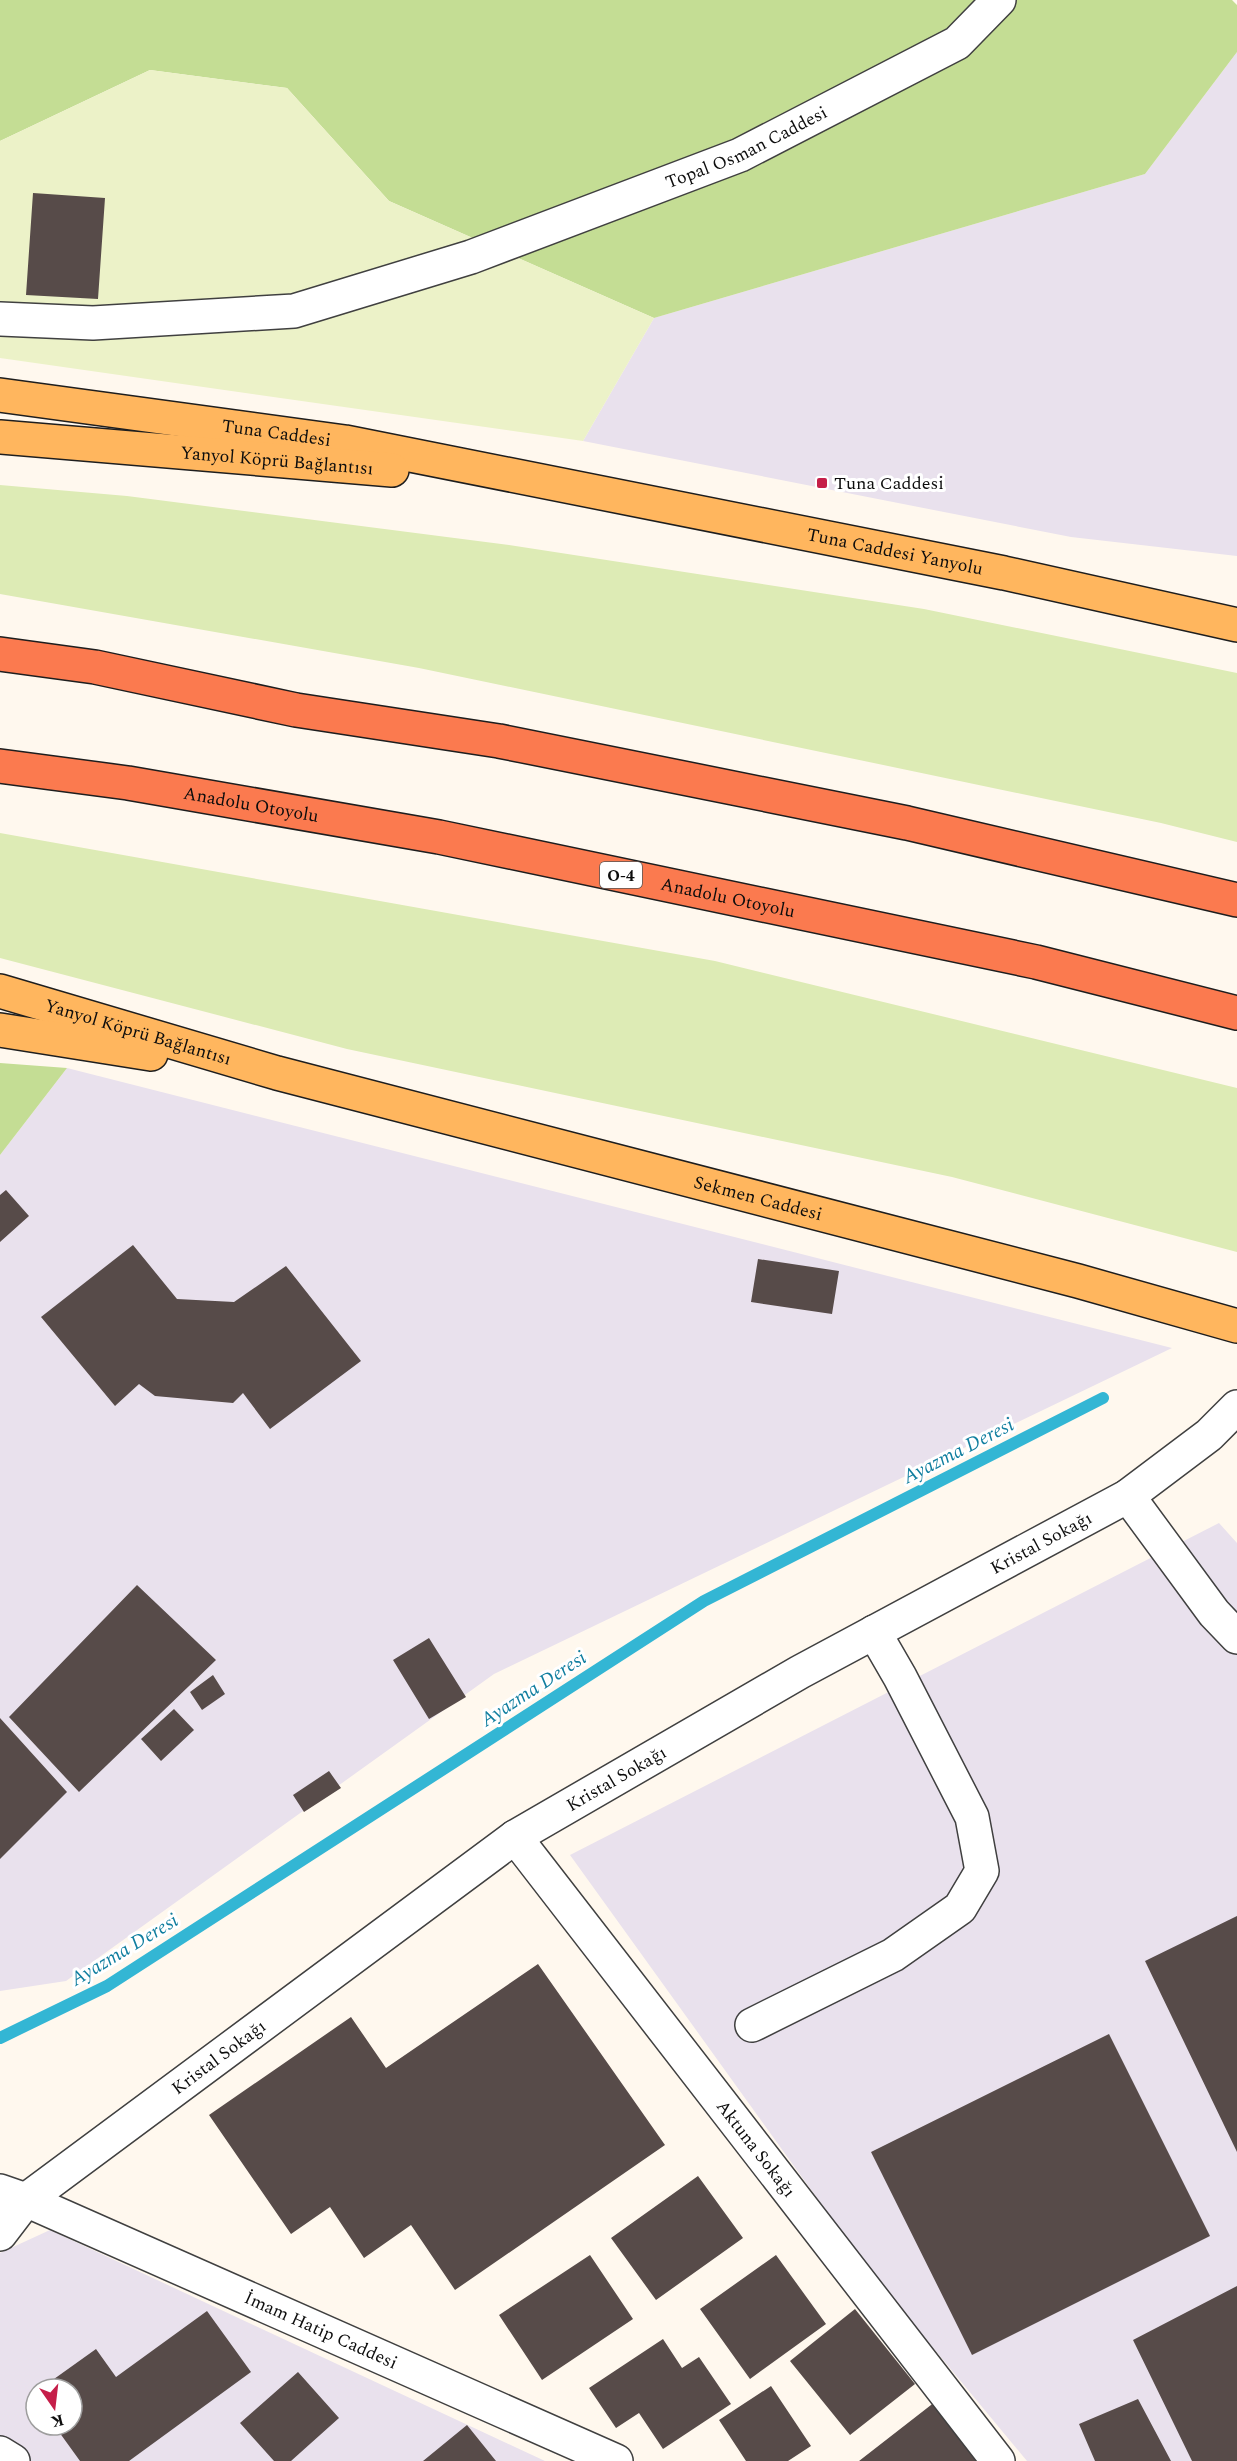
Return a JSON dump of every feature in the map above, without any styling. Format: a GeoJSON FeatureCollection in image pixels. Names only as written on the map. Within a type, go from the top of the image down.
{"type":"FeatureCollection","features":[{"type":"Feature","properties":{"kind":"highway"},"geometry":{"type":"LineString","coordinates":[[0,654],[95,667],[296,710],[511,744],[907,823],[1237,900]]}},
{"type":"Feature","properties":{"kind":"highway","name":"Anadolu Otoyolu"},"geometry":{"type":"LineString","coordinates":[[0,765],[128,783],[439,837],[1036,962],[1237,1013]]}},
{"type":"Feature","properties":{"kind":"main road","name":"Tuna Caddesi"},"geometry":{"type":"LineString","coordinates":[[0,394],[345,442],[552,484]]}},
{"type":"Feature","properties":{"kind":"main road","name":"Yanyol Köprü Bağlantısı"},"geometry":{"type":"LineString","coordinates":[[0,437],[552,484]]}},
{"type":"Feature","properties":{"kind":"main road","name":"Tuna Caddesi Yanyolu"},"geometry":{"type":"LineString","coordinates":[[552,484],[1004,573],[1237,625]]}},
{"type":"Feature","properties":{"kind":"main road","name":"Yanyol Köprü Bağlantısı"},"geometry":{"type":"LineString","coordinates":[[0,991],[277,1073]]}},
{"type":"Feature","properties":{"kind":"main road"},"geometry":{"type":"LineString","coordinates":[[0,1030],[277,1073]]}},
{"type":"Feature","properties":{"kind":"main road","name":"Sekmen Caddesi"},"geometry":{"type":"LineString","coordinates":[[277,1073],[1078,1281],[1237,1326]]}},
{"type":"Feature","properties":{"kind":"street","name":"Topal Osman Caddesi"},"geometry":{"type":"LineString","coordinates":[[0,319],[93,323],[294,311],[471,257],[740,155],[957,43],[999,0]]}},
{"type":"Feature","properties":{"kind":"street","name":"Kristal Sokağı"},"geometry":{"type":"LineString","coordinates":[[0,2234],[13,2196],[515,1837],[800,1672],[1128,1496],[1209,1435],[1237,1407]]}},
{"type":"Feature","properties":{"kind":"street"},"geometry":{"type":"LineString","coordinates":[[1128,1496],[1214,1613],[1237,1637]]}},
{"type":"Feature","properties":{"kind":"street"},"geometry":{"type":"LineString","coordinates":[[752,2025],[893,1955],[960,1908],[982,1871],[972,1817],[900,1677],[874,1632]]}},
{"type":"Feature","properties":{"kind":"street","name":"Aktuna Sokağı"},"geometry":{"type":"LineString","coordinates":[[515,1837],[998,2461]]}},
{"type":"Feature","properties":{"kind":"street","name":"İmam Hatip Caddesi"},"geometry":{"type":"LineString","coordinates":[[13,2196],[616,2461]]}},
{"type":"Feature","properties":{"kind":"street"},"geometry":{"type":"LineString","coordinates":[[0,2453],[13,2461]]}},
{"type":"Feature","properties":{"kind":"shaded area"},"geometry":{"type":"Polygon","coordinates":[[[1237,52],[1237,556],[1071,537],[583,441],[654,318],[1145,174],[1237,52]]]}},
{"type":"Feature","properties":{"kind":"shaded area"},"geometry":{"type":"Polygon","coordinates":[[[67,1068],[1172,1348],[494,1674],[66,1981],[0,1991],[0,1155],[67,1068]]]}},
{"type":"Feature","properties":{"kind":"shaded area"},"geometry":{"type":"Polygon","coordinates":[[[1219,1523],[1237,1543],[1237,2461],[1027,2461],[871,2273],[570,1855],[1219,1523]]]}},
{"type":"Feature","properties":{"kind":"shaded area"},"geometry":{"type":"Polygon","coordinates":[[[50,2230],[545,2461],[0,2461],[0,2253],[50,2230]]]}},
{"type":"Feature","properties":{"kind":"green space"},"geometry":{"type":"Polygon","coordinates":[[[0,0],[1232,0],[1237,5],[1237,52],[1145,174],[654,318],[389,201],[287,88],[150,70],[0,141],[0,0]]]}},
{"type":"Feature","properties":{"kind":"green space"},"geometry":{"type":"Polygon","coordinates":[[[150,70],[287,88],[389,201],[654,318],[583,441],[0,358],[0,141],[150,70]]]}},
{"type":"Feature","properties":{"kind":"green space"},"geometry":{"type":"Polygon","coordinates":[[[0,485],[127,496],[509,545],[924,609],[1237,673],[1237,842],[1161,823],[419,668],[0,594],[0,485]]]}},
{"type":"Feature","properties":{"kind":"green space"},"geometry":{"type":"Polygon","coordinates":[[[0,833],[715,961],[1237,1088],[1237,1252],[952,1177],[347,1049],[0,958],[0,833]]]}},
{"type":"Feature","properties":{"kind":"green space"},"geometry":{"type":"Polygon","coordinates":[[[0,1063],[67,1068],[0,1155],[0,1063]]]}},
{"type":"Feature","properties":{"kind":"building"},"geometry":{"type":"Polygon","coordinates":[[[33,193],[105,198],[98,299],[26,295],[33,193]]]}},
{"type":"Feature","properties":{"kind":"building"},"geometry":{"type":"Polygon","coordinates":[[[6,1190],[29,1216],[0,1242],[0,1195],[6,1190]]]}},
{"type":"Feature","properties":{"kind":"building"},"geometry":{"type":"Polygon","coordinates":[[[133,1245],[177,1299],[234,1302],[286,1266],[361,1361],[270,1429],[243,1393],[233,1403],[155,1396],[139,1384],[115,1406],[41,1317],[133,1245]]]}},
{"type":"Feature","properties":{"kind":"building"},"geometry":{"type":"Polygon","coordinates":[[[758,1259],[839,1271],[832,1314],[751,1302],[758,1259]]]}},
{"type":"Feature","properties":{"kind":"building"},"geometry":{"type":"Polygon","coordinates":[[[137,1585],[216,1660],[79,1792],[9,1717],[137,1585]]]}},
{"type":"Feature","properties":{"kind":"building"},"geometry":{"type":"Polygon","coordinates":[[[429,1638],[466,1697],[429,1719],[393,1660],[429,1638]]]}},
{"type":"Feature","properties":{"kind":"building"},"geometry":{"type":"Polygon","coordinates":[[[213,1675],[225,1694],[202,1710],[190,1692],[213,1675]]]}},
{"type":"Feature","properties":{"kind":"building"},"geometry":{"type":"Polygon","coordinates":[[[174,1709],[194,1730],[161,1761],[141,1739],[174,1709]]]}},
{"type":"Feature","properties":{"kind":"building"},"geometry":{"type":"Polygon","coordinates":[[[0,1718],[67,1792],[0,1859],[0,1718]]]}},
{"type":"Feature","properties":{"kind":"building"},"geometry":{"type":"Polygon","coordinates":[[[329,1771],[341,1788],[304,1812],[293,1795],[329,1771]]]}},
{"type":"Feature","properties":{"kind":"building"},"geometry":{"type":"Polygon","coordinates":[[[1237,1916],[1237,2152],[1145,1961],[1237,1916]]]}},
{"type":"Feature","properties":{"kind":"building"},"geometry":{"type":"Polygon","coordinates":[[[538,1964],[665,2145],[455,2290],[411,2225],[364,2258],[330,2207],[291,2234],[209,2115],[351,2017],[386,2068],[538,1964]]]}},
{"type":"Feature","properties":{"kind":"building"},"geometry":{"type":"Polygon","coordinates":[[[1109,2034],[1210,2236],[972,2355],[871,2152],[1109,2034]]]}},
{"type":"Feature","properties":{"kind":"building"},"geometry":{"type":"Polygon","coordinates":[[[698,2176],[743,2238],[656,2300],[611,2238],[698,2176]]]}},
{"type":"Feature","properties":{"kind":"building"},"geometry":{"type":"Polygon","coordinates":[[[590,2255],[633,2319],[542,2380],[499,2315],[590,2255]]]}},
{"type":"Feature","properties":{"kind":"building"},"geometry":{"type":"Polygon","coordinates":[[[776,2255],[826,2324],[750,2379],[700,2309],[776,2255]]]}},
{"type":"Feature","properties":{"kind":"building"},"geometry":{"type":"Polygon","coordinates":[[[1237,2286],[1237,2461],[1192,2461],[1133,2340],[1237,2286]]]}},
{"type":"Feature","properties":{"kind":"building"},"geometry":{"type":"Polygon","coordinates":[[[855,2309],[915,2384],[850,2435],[790,2361],[855,2309]]]}},
{"type":"Feature","properties":{"kind":"building"},"geometry":{"type":"Polygon","coordinates":[[[207,2311],[251,2372],[129,2461],[80,2461],[63,2437],[84,2437],[84,2377],[57,2377],[96,2349],[116,2377],[207,2311]]]}},
{"type":"Feature","properties":{"kind":"building"},"geometry":{"type":"Polygon","coordinates":[[[663,2339],[682,2368],[699,2357],[731,2404],[663,2449],[639,2413],[616,2428],[589,2388],[663,2339]]]}},
{"type":"Feature","properties":{"kind":"building"},"geometry":{"type":"Polygon","coordinates":[[[298,2372],[339,2418],[291,2461],[274,2461],[240,2423],[298,2372]]]}},
{"type":"Feature","properties":{"kind":"building"},"geometry":{"type":"Polygon","coordinates":[[[771,2386],[811,2446],[788,2461],[746,2461],[719,2420],[771,2386]]]}},
{"type":"Feature","properties":{"kind":"building"},"geometry":{"type":"Polygon","coordinates":[[[940,2398],[986,2461],[859,2461],[940,2398]]]}},
{"type":"Feature","properties":{"kind":"building"},"geometry":{"type":"Polygon","coordinates":[[[1138,2399],[1171,2461],[1095,2461],[1079,2424],[1138,2399]]]}},
{"type":"Feature","properties":{"kind":"building"},"geometry":{"type":"Polygon","coordinates":[[[467,2425],[496,2461],[423,2461],[467,2425]]]}},
{"type":"Feature","properties":{"kind":"waterway","name":"Ayazma Deresi"},"geometry":{"type":"LineString","coordinates":[[0,2038],[107,1986],[704,1601],[1103,1398]]}},
{"type":"Feature","properties":{"kind":"place","name":"Tuna Caddesi"},"geometry":{"type":"Point","coordinates":[822,483]}}]}
